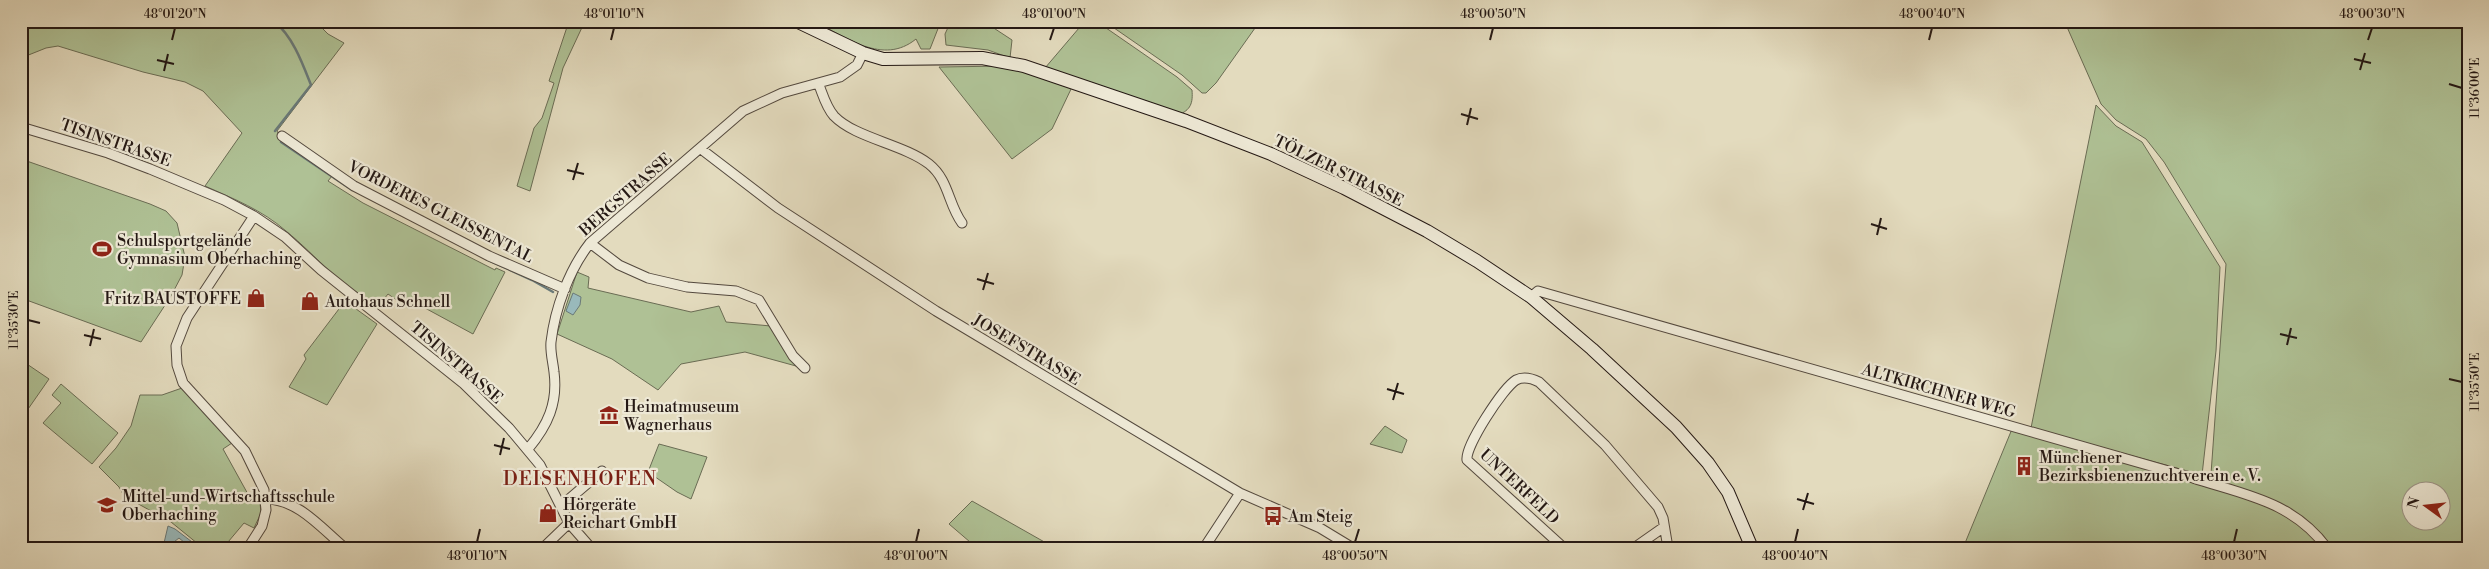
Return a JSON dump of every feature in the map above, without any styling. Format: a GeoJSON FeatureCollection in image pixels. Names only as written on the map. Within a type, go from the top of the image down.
{"type":"FeatureCollection","features":[{"type":"Feature","properties":{"kind":"main road","name":"TÖLZER STRASSE"},"geometry":{"type":"LineString","coordinates":[[796,21],[863,53],[893,60],[966,58],[999,60],[1024,66],[1186,121],[1271,154],[1360,196],[1477,260],[1531,297],[1592,349],[1676,427],[1700,454],[1728,492],[1752,548]]}},
{"type":"Feature","properties":{"kind":"street","name":"BERGSTRASSE"},"geometry":{"type":"LineString","coordinates":[[528,448],[544,429],[553,407],[555,391],[551,343],[565,289],[574,266],[590,243],[743,111],[782,93],[819,84],[850,72],[857,65],[863,53]]}},
{"type":"Feature","properties":{"kind":"street"},"geometry":{"type":"LineString","coordinates":[[819,84],[834,115],[846,125],[919,157],[937,172],[945,183],[956,214],[962,223]]}},
{"type":"Feature","properties":{"kind":"street","name":"TISINSTRASSE"},"geometry":{"type":"LineString","coordinates":[[21,127],[108,153],[150,169],[224,200],[254,216],[285,237],[321,270],[464,384],[528,448],[540,465],[569,522],[591,548]]}},
{"type":"Feature","properties":{"kind":"street","name":"VORDERES GLEISSENTAL"},"geometry":{"type":"LineString","coordinates":[[282,136],[354,186],[488,256],[565,289]]}},
{"type":"Feature","properties":{"kind":"street","name":"JOSEFSTRASSE"},"geometry":{"type":"LineString","coordinates":[[701,149],[778,208],[862,264],[1090,405],[1240,493],[1320,528],[1353,548]]}},
{"type":"Feature","properties":{"kind":"street"},"geometry":{"type":"LineString","coordinates":[[248,548],[262,526],[266,510],[266,499],[258,475],[245,451],[184,382],[177,365],[176,346],[187,318],[254,216]]}},
{"type":"Feature","properties":{"kind":"street"},"geometry":{"type":"LineString","coordinates":[[590,243],[620,265],[648,278],[686,287],[736,291],[759,300],[793,356],[805,368]]}},
{"type":"Feature","properties":{"kind":"street","name":"ALTKIRCHNER WEG"},"geometry":{"type":"LineString","coordinates":[[1531,297],[1538,291],[2184,475],[2265,500],[2300,519],[2316,533],[2327,548]]}},
{"type":"Feature","properties":{"kind":"street","name":"UNTERFELD"},"geometry":{"type":"LineString","coordinates":[[1564,548],[1467,460],[1468,448],[1481,426],[1511,384],[1518,379],[1529,378],[1539,382],[1605,445],[1658,507],[1664,527]]}},
{"type":"Feature","properties":{"kind":"street"},"geometry":{"type":"LineString","coordinates":[[561,506],[602,471]]}},
{"type":"Feature","properties":{"kind":"street"},"geometry":{"type":"LineString","coordinates":[[1204,548],[1240,493]]}},
{"type":"Feature","properties":{"kind":"street"},"geometry":{"type":"LineString","coordinates":[[266,499],[279,499],[293,505],[345,548]]}},
{"type":"Feature","properties":{"kind":"street"},"geometry":{"type":"LineString","coordinates":[[544,548],[569,522]]}},
{"type":"Feature","properties":{"kind":"street"},"geometry":{"type":"LineString","coordinates":[[1634,548],[1664,527],[1668,548]]}},
{"type":"Feature","properties":{"kind":"street"},"geometry":{"type":"LineString","coordinates":[[21,542],[28,548]]}},
{"type":"Feature","properties":{"kind":"green space"},"geometry":{"type":"Polygon","coordinates":[[[21,21],[315,21],[328,34],[344,43],[277,131],[283,141],[332,176],[328,181],[363,203],[495,270],[496,268],[505,272],[473,334],[412,301],[408,308],[388,294],[380,304],[366,298],[330,272],[297,241],[267,217],[247,205],[205,186],[242,133],[203,91],[185,82],[143,72],[58,46],[46,48],[21,58],[21,21]]]}},
{"type":"Feature","properties":{"kind":"green space"},"geometry":{"type":"Polygon","coordinates":[[[569,21],[585,21],[563,68],[530,191],[517,186],[534,128],[542,118],[554,83],[549,81],[569,21]]]}},
{"type":"Feature","properties":{"kind":"green space"},"geometry":{"type":"Polygon","coordinates":[[[814,21],[941,21],[930,49],[921,49],[916,39],[903,47],[891,50],[865,46],[814,21]]]}},
{"type":"Feature","properties":{"kind":"green space"},"geometry":{"type":"Polygon","coordinates":[[[951,21],[983,21],[1012,40],[1010,58],[988,50],[946,45],[945,34],[951,21]]]}},
{"type":"Feature","properties":{"kind":"green space"},"geometry":{"type":"Polygon","coordinates":[[[1085,21],[1096,21],[1177,77],[1192,90],[1190,106],[1178,115],[1045,68],[1085,21]]]}},
{"type":"Feature","properties":{"kind":"green space"},"geometry":{"type":"Polygon","coordinates":[[[1104,21],[1260,21],[1216,83],[1206,93],[1202,93],[1182,75],[1104,21]]]}},
{"type":"Feature","properties":{"kind":"green space"},"geometry":{"type":"Polygon","coordinates":[[[2061,21],[2468,21],[2468,540],[2458,548],[1963,548],[2012,429],[2210,488],[2226,264],[2164,162],[2146,139],[2116,120],[2101,104],[2067,27],[2061,21]]]}},
{"type":"Feature","properties":{"kind":"green space"},"geometry":{"type":"Polygon","coordinates":[[[1006,66],[1072,87],[1052,129],[1012,159],[939,67],[1006,66]]]}},
{"type":"Feature","properties":{"kind":"green space"},"geometry":{"type":"Polygon","coordinates":[[[2096,105],[2116,126],[2142,142],[2220,267],[2216,351],[2202,475],[2031,428],[2096,105]]]}},
{"type":"Feature","properties":{"kind":"green space","name":"Schulsportgelände Gymnasium Oberhaching"},"geometry":{"type":"Polygon","coordinates":[[[21,159],[150,204],[166,211],[177,223],[185,257],[182,275],[171,296],[141,342],[21,298],[21,159]]]}},
{"type":"Feature","properties":{"kind":"green space"},"geometry":{"type":"Polygon","coordinates":[[[577,272],[589,277],[588,288],[691,312],[719,306],[726,322],[771,326],[796,366],[745,352],[681,364],[658,390],[612,359],[557,334],[577,272]]]}},
{"type":"Feature","properties":{"kind":"green space"},"geometry":{"type":"Polygon","coordinates":[[[345,301],[377,324],[327,405],[289,387],[306,359],[304,355],[345,301]]]}},
{"type":"Feature","properties":{"kind":"green space"},"geometry":{"type":"Polygon","coordinates":[[[21,360],[49,379],[26,412],[21,409],[21,360]]]}},
{"type":"Feature","properties":{"kind":"green space"},"geometry":{"type":"Polygon","coordinates":[[[61,384],[118,433],[92,464],[43,423],[61,403],[52,395],[61,384]]]}},
{"type":"Feature","properties":{"kind":"green space"},"geometry":{"type":"Polygon","coordinates":[[[182,388],[232,443],[223,449],[249,496],[259,493],[261,513],[254,528],[244,523],[223,548],[203,548],[171,522],[124,496],[119,487],[99,467],[116,448],[131,426],[140,395],[162,395],[182,388]]]}},
{"type":"Feature","properties":{"kind":"green space"},"geometry":{"type":"Polygon","coordinates":[[[1385,426],[1407,440],[1402,453],[1370,444],[1385,426]]]}},
{"type":"Feature","properties":{"kind":"green space"},"geometry":{"type":"Polygon","coordinates":[[[659,444],[707,457],[691,499],[677,492],[648,472],[659,444]]]}},
{"type":"Feature","properties":{"kind":"green space"},"geometry":{"type":"Polygon","coordinates":[[[972,501],[1055,548],[977,548],[949,524],[972,501]]]}},
{"type":"Feature","properties":{"kind":"water"},"geometry":{"type":"Polygon","coordinates":[[[573,293],[581,297],[580,305],[573,315],[566,311],[573,293]]]}},
{"type":"Feature","properties":{"kind":"water"},"geometry":{"type":"Polygon","coordinates":[[[168,526],[200,548],[191,548],[179,538],[170,545],[164,543],[168,526]]]}},
{"type":"Feature","properties":{"kind":"waterway"},"geometry":{"type":"LineString","coordinates":[[274,21],[292,42],[311,85],[275,131]]}},
{"type":"Feature","properties":{"kind":"waterway"},"geometry":{"type":"LineString","coordinates":[[281,142],[352,190]]}},
{"type":"Feature","properties":{"kind":"waterway"},"geometry":{"type":"LineString","coordinates":[[488,260],[553,292]]}},
{"type":"Feature","properties":{"kind":"place","name":"Schulsportgelände Gymnasium Oberhaching"},"geometry":{"type":"Point","coordinates":[102,249]}},
{"type":"Feature","properties":{"kind":"place","name":"Fritz BAUSTOFFE"},"geometry":{"type":"Point","coordinates":[256,298]}},
{"type":"Feature","properties":{"kind":"place","name":"Autohaus Schnell"},"geometry":{"type":"Point","coordinates":[310,301]}},
{"type":"Feature","properties":{"kind":"place","name":"Heimatmuseum Wagnerhaus"},"geometry":{"type":"Point","coordinates":[609,415]}},
{"type":"Feature","properties":{"kind":"place","name":"Münchener Bezirksbienenzuchtverein e. V."},"geometry":{"type":"Point","coordinates":[2024,466]}},
{"type":"Feature","properties":{"kind":"place","name":"Mittel-und-Wirtschaftsschule Oberhaching"},"geometry":{"type":"Point","coordinates":[107,505]}},
{"type":"Feature","properties":{"kind":"place","name":"Hörgeräte Reichart GmbH"},"geometry":{"type":"Point","coordinates":[548,513]}},
{"type":"Feature","properties":{"kind":"place","name":"Am Steig"},"geometry":{"type":"Point","coordinates":[1273,516]}},
{"type":"Feature","properties":{"kind":"district","name":"DEISENHOFEN"},"geometry":{"type":"Point","coordinates":[580,478]}}]}
